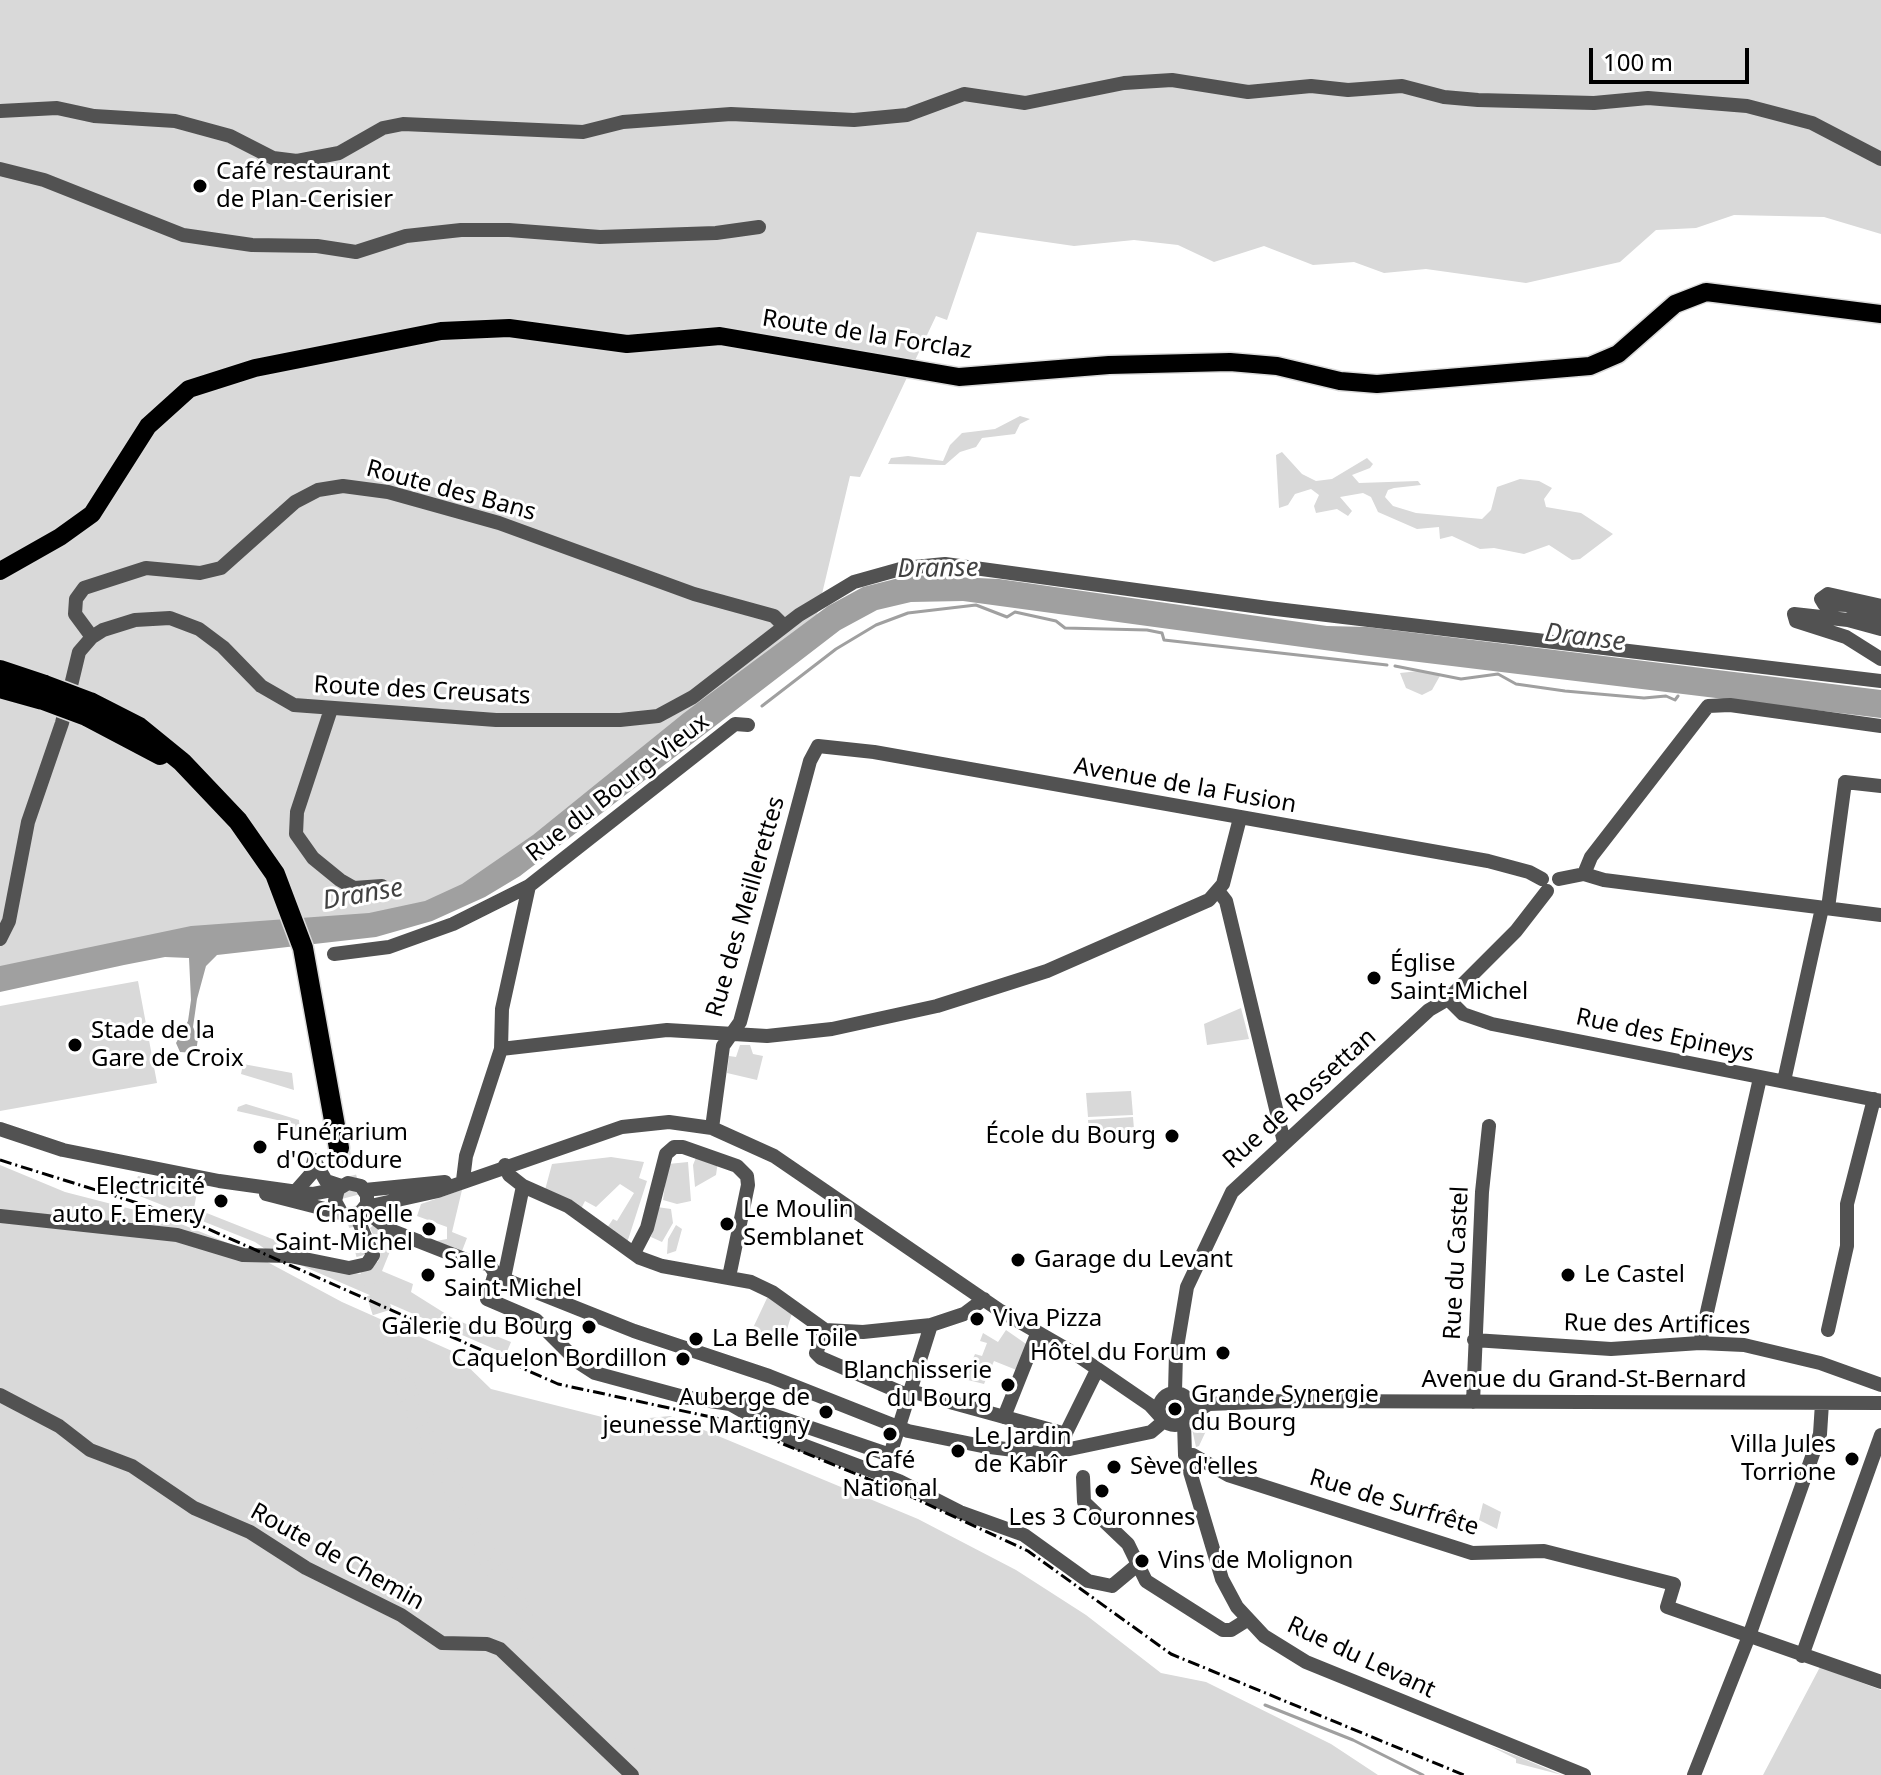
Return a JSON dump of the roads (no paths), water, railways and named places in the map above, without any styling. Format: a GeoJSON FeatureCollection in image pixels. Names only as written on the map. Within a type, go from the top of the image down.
{"type":"FeatureCollection","features":[{"type":"Feature","properties":{"kind":"highway"},"geometry":{"type":"LineString","coordinates":[[0,670],[88,709],[203,783],[263,854],[294,916],[303,948],[339,1148]]}},
{"type":"Feature","properties":{"kind":"highway"},"geometry":{"type":"LineString","coordinates":[[0,688],[44,692]]}},
{"type":"Feature","properties":{"kind":"main road","name":"Route de la Forclaz"},"geometry":{"type":"LineString","coordinates":[[0,571],[60,537],[92,514],[148,426],[189,389],[228,374],[441,331],[509,328],[627,344],[720,336],[959,377],[1109,365],[1230,362],[1277,366],[1340,381],[1377,384],[1590,366],[1624,349],[1675,304],[1706,292],[1881,314]]}},
{"type":"Feature","properties":{"kind":"street"},"geometry":{"type":"LineString","coordinates":[[0,111],[57,108],[94,116],[175,121],[222,133],[273,158],[297,161],[339,153],[380,130],[397,125],[583,132],[623,122],[731,114],[854,120],[907,115],[959,94],[1025,103],[1124,83],[1172,80],[1248,92],[1315,85],[1348,90],[1402,86],[1444,97],[1478,100],[1594,103],[1648,98],[1747,106],[1817,125],[1881,159]]}},
{"type":"Feature","properties":{"kind":"street"},"geometry":{"type":"LineString","coordinates":[[0,169],[44,180],[183,235],[252,245],[321,246],[356,252],[406,236],[461,230],[509,230],[600,237],[710,234],[759,227]]}},
{"type":"Feature","properties":{"kind":"street","name":"Route des Bans"},"geometry":{"type":"LineString","coordinates":[[92,637],[75,614],[77,594],[84,588],[146,568],[200,573],[221,568],[295,502],[318,490],[343,486],[388,492],[499,523],[694,594],[774,616],[784,626]]}},
{"type":"Feature","properties":{"kind":"street","name":"Route des Creusats"},"geometry":{"type":"LineString","coordinates":[[92,637],[127,622],[160,617],[179,620],[214,639],[276,697],[301,707],[496,720],[647,719],[693,697],[784,626],[863,578],[904,568],[945,564],[1268,608],[1881,681]]}},
{"type":"Feature","properties":{"kind":"street"},"geometry":{"type":"LineString","coordinates":[[1881,606],[1828,594],[1821,599],[1824,604],[1847,605],[1881,619]]}},
{"type":"Feature","properties":{"kind":"street"},"geometry":{"type":"LineString","coordinates":[[1881,629],[1848,620],[1794,614],[1796,621],[1846,637],[1881,659]]}},
{"type":"Feature","properties":{"kind":"street"},"geometry":{"type":"LineString","coordinates":[[0,939],[9,921],[28,822],[62,723],[73,668],[79,652],[92,637]]}},
{"type":"Feature","properties":{"kind":"street"},"geometry":{"type":"LineString","coordinates":[[1584,874],[1591,857],[1708,706],[1730,705],[1881,726]]}},
{"type":"Feature","properties":{"kind":"street"},"geometry":{"type":"LineString","coordinates":[[331,709],[297,812],[296,834],[313,858],[340,880],[354,888],[382,886]]}},
{"type":"Feature","properties":{"kind":"street","name":"Rue du Bourg-Vieux"},"geometry":{"type":"LineString","coordinates":[[460,1181],[501,1049],[502,1009],[529,886],[575,846],[735,724],[748,725]]}},
{"type":"Feature","properties":{"kind":"street","name":"Avenue de la Fusion"},"geometry":{"type":"LineString","coordinates":[[818,746],[874,752],[1488,861],[1529,872],[1544,885]]}},
{"type":"Feature","properties":{"kind":"street","name":"Rue des Meillerettes"},"geometry":{"type":"LineString","coordinates":[[712,1128],[721,1059],[730,1035],[740,1022],[810,761],[818,746]]}},
{"type":"Feature","properties":{"kind":"street"},"geometry":{"type":"LineString","coordinates":[[1784,1081],[1825,908],[1845,782],[1881,786]]}},
{"type":"Feature","properties":{"kind":"street"},"geometry":{"type":"LineString","coordinates":[[501,1049],[667,1030],[767,1036],[832,1029],[937,1006],[1047,971],[1168,919],[1219,892],[1240,818]]}},
{"type":"Feature","properties":{"kind":"street"},"geometry":{"type":"LineString","coordinates":[[1544,885],[1557,889],[1559,879],[1584,874],[1604,880],[1881,915]]}},
{"type":"Feature","properties":{"kind":"street","name":"Rue de Rossettan"},"geometry":{"type":"LineString","coordinates":[[1175,1395],[1176,1353],[1190,1280],[1230,1195],[1429,1010],[1448,999],[1516,931],[1544,885]]}},
{"type":"Feature","properties":{"kind":"street"},"geometry":{"type":"LineString","coordinates":[[334,954],[389,947],[453,924],[529,886]]}},
{"type":"Feature","properties":{"kind":"street"},"geometry":{"type":"LineString","coordinates":[[1219,892],[1226,901],[1284,1142]]}},
{"type":"Feature","properties":{"kind":"street","name":"Rue des Epineys"},"geometry":{"type":"LineString","coordinates":[[1448,999],[1463,1014],[1492,1024],[1877,1100]]}},
{"type":"Feature","properties":{"kind":"street"},"geometry":{"type":"LineString","coordinates":[[1700,1343],[1760,1078]]}},
{"type":"Feature","properties":{"kind":"street"},"geometry":{"type":"LineString","coordinates":[[1828,1330],[1847,1246],[1845,1212],[1877,1100]]}},
{"type":"Feature","properties":{"kind":"street","name":"Avenue du Grand-St-Bernard"},"geometry":{"type":"LineString","coordinates":[[0,1129],[63,1150],[357,1211],[417,1197],[622,1127],[660,1122],[712,1128],[774,1156],[984,1299],[1037,1334],[1077,1355],[1173,1420],[1209,1404],[1286,1401],[1881,1403]]}},
{"type":"Feature","properties":{"kind":"street","name":"Rue du Castel"},"geometry":{"type":"LineString","coordinates":[[1473,1402],[1474,1340],[1489,1126]]}},
{"type":"Feature","properties":{"kind":"street"},"geometry":{"type":"LineString","coordinates":[[634,1253],[644,1236],[666,1154],[677,1146],[737,1166],[747,1176],[748,1185],[729,1277]]}},
{"type":"Feature","properties":{"kind":"street"},"geometry":{"type":"LineString","coordinates":[[296,1191],[311,1174],[314,1160],[326,1181],[340,1188],[335,1201],[390,1230],[469,1261],[480,1260],[489,1264],[499,1275],[671,1346],[713,1356],[899,1427],[982,1446],[1046,1454],[1142,1434],[1173,1420],[1191,1406],[1175,1395],[1159,1405],[1173,1420]]}},
{"type":"Feature","properties":{"kind":"street"},"geometry":{"type":"LineString","coordinates":[[505,1165],[509,1175],[523,1186],[568,1206],[634,1253],[660,1266],[729,1277],[772,1292],[825,1330],[864,1332],[931,1325],[963,1314],[984,1299]]}},
{"type":"Feature","properties":{"kind":"street","name":"Avenue du Grand-St-Bernard"},"geometry":{"type":"LineString","coordinates":[[219,1181],[312,1194],[353,1183],[365,1190],[460,1181]]}},
{"type":"Feature","properties":{"kind":"street"},"geometry":{"type":"LineString","coordinates":[[523,1186],[499,1275],[487,1299],[536,1320],[568,1353],[595,1373],[684,1397],[767,1411],[808,1429],[890,1455],[931,1325]]}},
{"type":"Feature","properties":{"kind":"street"},"geometry":{"type":"LineString","coordinates":[[0,1216],[177,1235],[243,1255],[290,1256],[349,1268],[367,1264],[373,1255],[357,1211],[365,1190]]}},
{"type":"Feature","properties":{"kind":"street"},"geometry":{"type":"LineString","coordinates":[[825,1330],[816,1353],[821,1358],[910,1394],[1066,1434]]}},
{"type":"Feature","properties":{"kind":"street"},"geometry":{"type":"LineString","coordinates":[[1004,1417],[1037,1334]]}},
{"type":"Feature","properties":{"kind":"street","name":"Rue des Artifices"},"geometry":{"type":"LineString","coordinates":[[1474,1340],[1611,1349],[1700,1343],[1744,1345],[1820,1363],[1881,1385]]}},
{"type":"Feature","properties":{"kind":"street","name":"Avenue du Grand-St-Bernard"},"geometry":{"type":"LineString","coordinates":[[1077,1355],[1101,1363],[1143,1390],[1175,1395],[1286,1401]]}},
{"type":"Feature","properties":{"kind":"street"},"geometry":{"type":"LineString","coordinates":[[1056,1451],[1097,1370]]}},
{"type":"Feature","properties":{"kind":"street","name":"Route de Chemin"},"geometry":{"type":"LineString","coordinates":[[0,1395],[59,1426],[90,1450],[132,1466],[194,1508],[256,1535],[306,1568],[401,1615],[442,1643],[487,1644],[505,1652],[561,1712],[632,1775]]}},
{"type":"Feature","properties":{"kind":"street"},"geometry":{"type":"LineString","coordinates":[[1694,1775],[1749,1636],[1820,1434],[1822,1403]]}},
{"type":"Feature","properties":{"kind":"street"},"geometry":{"type":"LineString","coordinates":[[730,1404],[800,1444],[870,1469],[960,1512],[1024,1535],[1088,1581],[1112,1586],[1136,1566]]}},
{"type":"Feature","properties":{"kind":"street","name":"Rue du Levant"},"geometry":{"type":"LineString","coordinates":[[1173,1420],[1222,1579],[1247,1620],[1276,1646],[1306,1662],[1584,1775]]}},
{"type":"Feature","properties":{"kind":"street"},"geometry":{"type":"LineString","coordinates":[[1802,1656],[1881,1435]]}},
{"type":"Feature","properties":{"kind":"street","name":"Rue de Surfrête"},"geometry":{"type":"LineString","coordinates":[[1185,1454],[1195,1455],[1228,1475],[1472,1553],[1544,1551],[1674,1584],[1667,1607],[1749,1636]]}},
{"type":"Feature","properties":{"kind":"street"},"geometry":{"type":"LineString","coordinates":[[1083,1477],[1084,1502],[1128,1544],[1136,1566],[1146,1581],[1223,1630],[1231,1630],[1247,1620]]}},
{"type":"Feature","properties":{"kind":"street"},"geometry":{"type":"LineString","coordinates":[[1749,1636],[1881,1682]]}},
{"type":"Feature","properties":{"kind":"waterway"},"geometry":{"type":"LineString","coordinates":[[762,706],[836,649],[876,625],[908,613],[976,605],[1007,617],[1015,612],[1056,621],[1065,628],[1147,630],[1162,633],[1164,640],[1387,665]]}},
{"type":"Feature","properties":{"kind":"waterway"},"geometry":{"type":"LineString","coordinates":[[1395,666],[1461,679],[1498,674],[1516,684],[1565,691],[1644,698],[1666,696],[1675,700],[1678,696]]}},
{"type":"Feature","properties":{"kind":"waterway"},"geometry":{"type":"LineString","coordinates":[[1265,1705],[1353,1740],[1423,1775]]}},
{"type":"Feature","properties":{"kind":"tunnel"},"geometry":{"type":"LineString","coordinates":[[339,1148],[375,1289],[408,1394],[441,1467],[476,1538],[534,1631],[584,1705],[644,1775]]}},
{"type":"Feature","properties":{"kind":"railway"},"geometry":{"type":"LineString","coordinates":[[0,1160],[179,1216],[558,1384],[725,1420],[912,1497],[1028,1551],[1171,1654],[1464,1775]]}},
{"type":"Feature","properties":{"kind":"place","name":"Café restaurant de Plan-Cerisier"},"geometry":{"type":"Point","coordinates":[200,186]}},
{"type":"Feature","properties":{"kind":"place","name":"Église Saint-Michel"},"geometry":{"type":"Point","coordinates":[1374,978]}},
{"type":"Feature","properties":{"kind":"place","name":"Stade de la Gare de Croix"},"geometry":{"type":"Point","coordinates":[75,1045]}},
{"type":"Feature","properties":{"kind":"place","name":"École du Bourg"},"geometry":{"type":"Point","coordinates":[1172,1136]}},
{"type":"Feature","properties":{"kind":"place","name":"Funérarium d'Octodure"},"geometry":{"type":"Point","coordinates":[260,1147]}},
{"type":"Feature","properties":{"kind":"place","name":"Electricité auto F. Emery"},"geometry":{"type":"Point","coordinates":[221,1201]}},
{"type":"Feature","properties":{"kind":"place","name":"Le Moulin Semblanet"},"geometry":{"type":"Point","coordinates":[727,1224]}},
{"type":"Feature","properties":{"kind":"place","name":"Chapelle Saint-Michel"},"geometry":{"type":"Point","coordinates":[429,1229]}},
{"type":"Feature","properties":{"kind":"place","name":"Garage du Levant"},"geometry":{"type":"Point","coordinates":[1018,1260]}},
{"type":"Feature","properties":{"kind":"place","name":"Salle Saint-Michel"},"geometry":{"type":"Point","coordinates":[428,1275]}},
{"type":"Feature","properties":{"kind":"place","name":"Le Castel"},"geometry":{"type":"Point","coordinates":[1568,1275]}},
{"type":"Feature","properties":{"kind":"place","name":"Viva Pizza"},"geometry":{"type":"Point","coordinates":[977,1319]}},
{"type":"Feature","properties":{"kind":"place","name":"Galerie du Bourg"},"geometry":{"type":"Point","coordinates":[589,1327]}},
{"type":"Feature","properties":{"kind":"place","name":"La Belle Toile"},"geometry":{"type":"Point","coordinates":[696,1339]}},
{"type":"Feature","properties":{"kind":"place","name":"Hôtel du Forum"},"geometry":{"type":"Point","coordinates":[1223,1353]}},
{"type":"Feature","properties":{"kind":"place","name":"Caquelon Bordillon"},"geometry":{"type":"Point","coordinates":[683,1359]}},
{"type":"Feature","properties":{"kind":"place","name":"Blanchisserie du Bourg"},"geometry":{"type":"Point","coordinates":[1008,1385]}},
{"type":"Feature","properties":{"kind":"place","name":"Grande Synergie du Bourg"},"geometry":{"type":"Point","coordinates":[1175,1409]}},
{"type":"Feature","properties":{"kind":"place","name":"Auberge de jeunesse Martigny"},"geometry":{"type":"Point","coordinates":[826,1412]}},
{"type":"Feature","properties":{"kind":"place","name":"Café National"},"geometry":{"type":"Point","coordinates":[890,1434]}},
{"type":"Feature","properties":{"kind":"place","name":"Le Jardin de Kabîr"},"geometry":{"type":"Point","coordinates":[958,1451]}},
{"type":"Feature","properties":{"kind":"place","name":"Villa Jules Torrione"},"geometry":{"type":"Point","coordinates":[1852,1459]}},
{"type":"Feature","properties":{"kind":"place","name":"Sève d'elles"},"geometry":{"type":"Point","coordinates":[1114,1467]}},
{"type":"Feature","properties":{"kind":"place","name":"Les 3 Couronnes"},"geometry":{"type":"Point","coordinates":[1102,1491]}},
{"type":"Feature","properties":{"kind":"place","name":"Vins de Molignon"},"geometry":{"type":"Point","coordinates":[1142,1561]}},
{"type":"Feature","properties":{"kind":"water label","name":"Dranse"},"geometry":{"type":"Point","coordinates":[938,569]}},
{"type":"Feature","properties":{"kind":"water label","name":"Dranse"},"geometry":{"type":"Point","coordinates":[1585,638]}},
{"type":"Feature","properties":{"kind":"water label","name":"Dranse"},"geometry":{"type":"Point","coordinates":[363,895]}}]}
